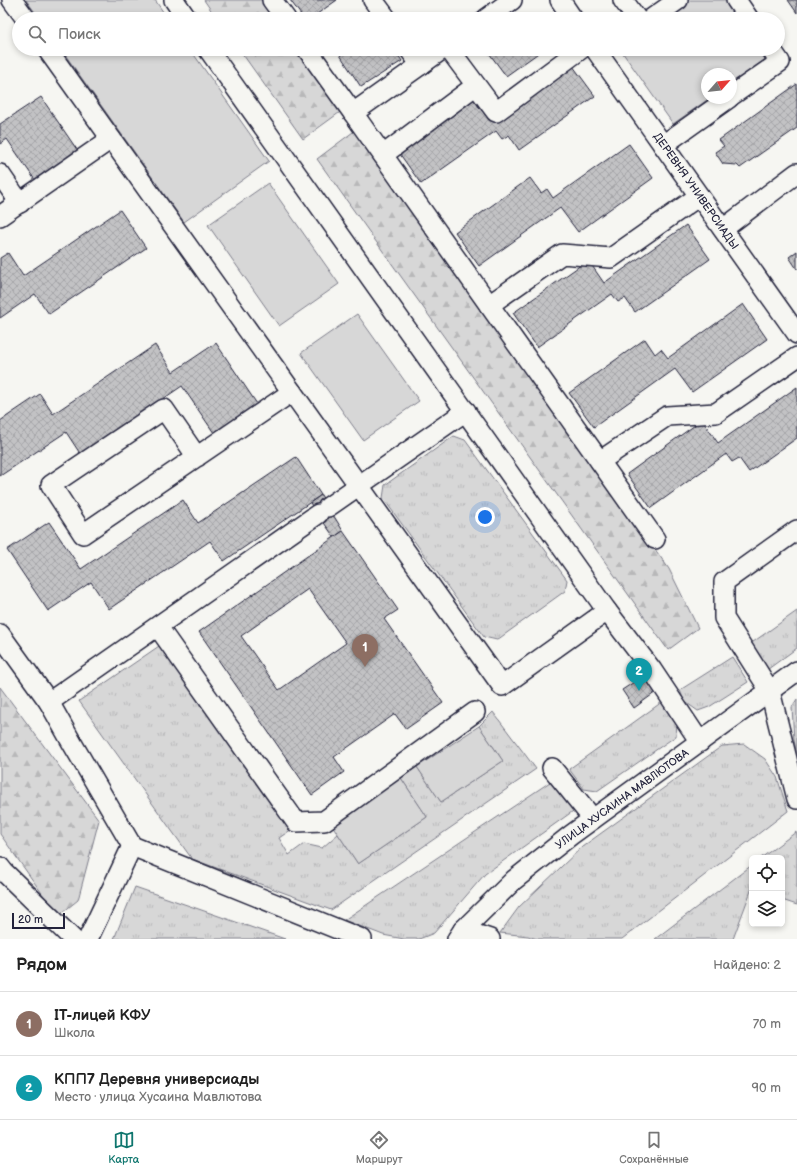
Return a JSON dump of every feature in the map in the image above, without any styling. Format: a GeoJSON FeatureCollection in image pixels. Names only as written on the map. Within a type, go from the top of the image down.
{"type":"FeatureCollection","features":[{"type":"Feature","properties":{"kind":"street"},"geometry":{"type":"LineString","coordinates":[[12,0],[21,12]]}},
{"type":"Feature","properties":{"kind":"street"},"geometry":{"type":"LineString","coordinates":[[174,0],[182,12]]}},
{"type":"Feature","properties":{"kind":"street"},"geometry":{"type":"LineString","coordinates":[[272,0],[281,12]]}},
{"type":"Feature","properties":{"kind":"street"},"geometry":{"type":"LineString","coordinates":[[373,0],[382,12]]}},
{"type":"Feature","properties":{"kind":"street"},"geometry":{"type":"LineString","coordinates":[[496,12],[512,0]]}},
{"type":"Feature","properties":{"kind":"street"},"geometry":{"type":"LineString","coordinates":[[560,0],[568,12]]}},
{"type":"Feature","properties":{"kind":"street"},"geometry":{"type":"LineString","coordinates":[[623,0],[631,12]]}},
{"type":"Feature","properties":{"kind":"street"},"geometry":{"type":"LineString","coordinates":[[661,12],[678,0]]}},
{"type":"Feature","properties":{"kind":"street"},"geometry":{"type":"LineString","coordinates":[[736,0],[744,12]]}},
{"type":"Feature","properties":{"kind":"street"},"geometry":{"type":"LineString","coordinates":[[52,56],[502,686],[606,611]]}},
{"type":"Feature","properties":{"kind":"street"},"geometry":{"type":"LineString","coordinates":[[213,56],[466,411],[606,611],[652,670],[700,742]]}},
{"type":"Feature","properties":{"kind":"street"},"geometry":{"type":"LineString","coordinates":[[312,56],[656,539]]}},
{"type":"Feature","properties":{"kind":"street"},"geometry":{"type":"LineString","coordinates":[[414,56],[420,65]]}},
{"type":"Feature","properties":{"kind":"street"},"geometry":{"type":"LineString","coordinates":[[353,113],[433,56]]}},
{"type":"Feature","properties":{"kind":"street"},"geometry":{"type":"LineString","coordinates":[[453,56],[496,112],[572,56]]}},
{"type":"Feature","properties":{"kind":"street","name":"ДЕРЕВНЯ УНИВЕРСИАДЫ"},"geometry":{"type":"LineString","coordinates":[[600,56],[797,334]]}},
{"type":"Feature","properties":{"kind":"street"},"geometry":{"type":"LineString","coordinates":[[737,92],[780,62],[775,56]]}},
{"type":"Feature","properties":{"kind":"street"},"geometry":{"type":"LineString","coordinates":[[383,155],[476,86]]}},
{"type":"Feature","properties":{"kind":"street"},"geometry":{"type":"LineString","coordinates":[[663,145],[720,104]]}},
{"type":"Feature","properties":{"kind":"street"},"geometry":{"type":"LineString","coordinates":[[0,216],[111,139]]}},
{"type":"Feature","properties":{"kind":"street"},"geometry":{"type":"LineString","coordinates":[[723,229],[797,173]]}},
{"type":"Feature","properties":{"kind":"street"},"geometry":{"type":"LineString","coordinates":[[0,174],[20,203]]}},
{"type":"Feature","properties":{"kind":"street"},"geometry":{"type":"LineString","coordinates":[[489,305],[562,254],[611,258],[699,196]]}},
{"type":"Feature","properties":{"kind":"street"},"geometry":{"type":"LineString","coordinates":[[600,461],[667,416],[716,413],[797,357]]}},
{"type":"Feature","properties":{"kind":"street"},"geometry":{"type":"LineString","coordinates":[[197,457],[164,408],[51,485],[83,534],[197,457],[292,392]]}},
{"type":"Feature","properties":{"kind":"street"},"geometry":{"type":"LineString","coordinates":[[49,702],[466,411]]}},
{"type":"Feature","properties":{"kind":"street"},"geometry":{"type":"LineString","coordinates":[[797,530],[724,582],[724,618],[770,691],[797,798]]}},
{"type":"Feature","properties":{"kind":"street"},"geometry":{"type":"LineString","coordinates":[[158,627],[296,822],[324,821],[475,712]]}},
{"type":"Feature","properties":{"kind":"street"},"geometry":{"type":"LineString","coordinates":[[0,634],[49,702],[132,846],[362,939]]}},
{"type":"Feature","properties":{"kind":"street","name":"УЛИЦА ХУСАИНА МАВЛЮТОВА"},"geometry":{"type":"LineString","coordinates":[[460,935],[514,880],[593,819],[797,670]]}},
{"type":"Feature","properties":{"kind":"street"},"geometry":{"type":"LineString","coordinates":[[552,768],[593,819]]}},
{"type":"Feature","properties":{"kind":"street"},"geometry":{"type":"LineString","coordinates":[[88,939],[132,846]]}},
{"type":"Feature","properties":{"kind":"street"},"geometry":{"type":"LineString","coordinates":[[0,867],[73,939]]}},
{"type":"Feature","properties":{"kind":"street"},"geometry":{"type":"LineString","coordinates":[[460,935],[490,939]]}},
{"type":"Feature","properties":{"kind":"green space"},"geometry":{"type":"Polygon","coordinates":[[[26,0],[155,0],[163,12],[35,12],[26,0]]]}},
{"type":"Feature","properties":{"kind":"green space"},"geometry":{"type":"Polygon","coordinates":[[[204,0],[265,0],[274,12],[212,12],[204,0]]]}},
{"type":"Feature","properties":{"kind":"green space"},"geometry":{"type":"Polygon","coordinates":[[[689,0],[727,0],[735,12],[672,12],[689,0]]]}},
{"type":"Feature","properties":{"kind":"green space"},"geometry":{"type":"Polygon","coordinates":[[[66,56],[195,56],[269,161],[184,222],[66,56]]]}},
{"type":"Feature","properties":{"kind":"green space"},"geometry":{"type":"Polygon","coordinates":[[[244,56],[305,56],[343,110],[303,139],[244,56]]]}},
{"type":"Feature","properties":{"kind":"green space"},"geometry":{"type":"Polygon","coordinates":[[[625,56],[766,56],[767,58],[737,79],[737,68],[701,68],[701,104],[673,124],[625,56]]]}},
{"type":"Feature","properties":{"kind":"green space"},"geometry":{"type":"Polygon","coordinates":[[[357,129],[669,569],[698,628],[668,650],[317,159],[357,129]]]}},
{"type":"Feature","properties":{"kind":"green space"},"geometry":{"type":"Polygon","coordinates":[[[268,183],[339,284],[279,326],[208,225],[268,183]]]}},
{"type":"Feature","properties":{"kind":"green space"},"geometry":{"type":"Polygon","coordinates":[[[357,314],[419,401],[363,440],[301,353],[357,314]]]}},
{"type":"Feature","properties":{"kind":"green space"},"geometry":{"type":"Polygon","coordinates":[[[454,436],[465,440],[567,580],[565,591],[497,640],[484,637],[383,498],[385,485],[454,436]]]}},
{"type":"Feature","properties":{"kind":"green space"},"geometry":{"type":"Polygon","coordinates":[[[797,611],[797,648],[764,672],[746,647],[797,611]]]}},
{"type":"Feature","properties":{"kind":"green space"},"geometry":{"type":"Polygon","coordinates":[[[162,644],[295,827],[279,838],[289,855],[304,844],[322,848],[338,834],[358,864],[427,817],[401,778],[417,767],[441,802],[503,761],[479,726],[493,712],[536,769],[331,910],[192,859],[79,701],[162,644]]]}},
{"type":"Feature","properties":{"kind":"green space"},"geometry":{"type":"Polygon","coordinates":[[[732,657],[748,682],[709,707],[698,711],[684,701],[680,690],[732,657]]]}},
{"type":"Feature","properties":{"kind":"green space"},"geometry":{"type":"Polygon","coordinates":[[[0,687],[99,820],[78,900],[58,916],[0,834],[0,687]]]}},
{"type":"Feature","properties":{"kind":"green space"},"geometry":{"type":"Polygon","coordinates":[[[797,699],[797,756],[794,740],[792,707],[797,699]]]}},
{"type":"Feature","properties":{"kind":"green space"},"geometry":{"type":"Polygon","coordinates":[[[662,702],[677,723],[676,736],[597,791],[584,789],[569,769],[662,702]]]}},
{"type":"Feature","properties":{"kind":"green space"},"geometry":{"type":"Polygon","coordinates":[[[479,726],[503,761],[441,802],[417,767],[479,726]]]}},
{"type":"Feature","properties":{"kind":"green space"},"geometry":{"type":"Polygon","coordinates":[[[744,744],[765,759],[777,777],[788,811],[622,939],[537,939],[528,936],[500,933],[519,907],[582,847],[722,746],[744,744]]]}},
{"type":"Feature","properties":{"kind":"green space"},"geometry":{"type":"Polygon","coordinates":[[[401,778],[427,817],[358,864],[332,825],[401,778]]]}},
{"type":"Feature","properties":{"kind":"green space"},"geometry":{"type":"Polygon","coordinates":[[[553,780],[576,809],[485,874],[434,933],[419,939],[404,939],[383,935],[344,920],[553,780]]]}},
{"type":"Feature","properties":{"kind":"green space"},"geometry":{"type":"Polygon","coordinates":[[[796,832],[797,905],[785,901],[785,855],[765,855],[796,832]]]}},
{"type":"Feature","properties":{"kind":"green space"},"geometry":{"type":"Polygon","coordinates":[[[749,867],[749,896],[733,939],[655,939],[749,867]]]}},
{"type":"Feature","properties":{"kind":"green space"},"geometry":{"type":"Polygon","coordinates":[[[135,887],[285,939],[114,939],[135,887]]]}},
{"type":"Feature","properties":{"kind":"building"},"geometry":{"type":"Polygon","coordinates":[[[290,0],[337,0],[320,12],[299,12],[290,0]]]}},
{"type":"Feature","properties":{"kind":"building"},"geometry":{"type":"Polygon","coordinates":[[[788,0],[797,0],[797,13],[788,0]]]}},
{"type":"Feature","properties":{"kind":"building"},"geometry":{"type":"Polygon","coordinates":[[[341,56],[399,56],[402,61],[361,87],[341,56]]]}},
{"type":"Feature","properties":{"kind":"building"},"geometry":{"type":"Polygon","coordinates":[[[491,56],[534,56],[506,76],[491,56]]]}},
{"type":"Feature","properties":{"kind":"building"},"geometry":{"type":"Polygon","coordinates":[[[570,62],[595,96],[519,150],[509,135],[502,139],[496,131],[421,184],[397,150],[472,97],[489,120],[570,62]]]}},
{"type":"Feature","properties":{"kind":"building"},"geometry":{"type":"Polygon","coordinates":[[[797,84],[797,128],[740,168],[737,165],[723,164],[715,152],[724,146],[719,140],[797,84]]]}},
{"type":"Feature","properties":{"kind":"building"},"geometry":{"type":"Polygon","coordinates":[[[41,97],[82,157],[39,186],[7,139],[0,144],[0,124],[41,97]]]}},
{"type":"Feature","properties":{"kind":"building"},"geometry":{"type":"Polygon","coordinates":[[[629,144],[653,178],[578,232],[560,208],[479,266],[455,232],[530,178],[541,193],[547,189],[553,198],[629,144]]]}},
{"type":"Feature","properties":{"kind":"building"},"geometry":{"type":"Polygon","coordinates":[[[120,210],[146,248],[49,314],[35,294],[0,318],[0,258],[8,253],[23,276],[120,210]]]}},
{"type":"Feature","properties":{"kind":"building"},"geometry":{"type":"Polygon","coordinates":[[[686,225],[710,259],[635,312],[625,298],[618,302],[612,294],[537,347],[513,313],[588,260],[604,283],[686,225]]]}},
{"type":"Feature","properties":{"kind":"building"},"geometry":{"type":"Polygon","coordinates":[[[797,251],[797,269],[789,257],[797,251]]]}},
{"type":"Feature","properties":{"kind":"building"},"geometry":{"type":"Polygon","coordinates":[[[743,304],[767,339],[692,392],[675,369],[594,427],[569,393],[645,339],[655,354],[661,349],[668,358],[743,304]]]}},
{"type":"Feature","properties":{"kind":"building"},"geometry":{"type":"Polygon","coordinates":[[[216,343],[257,404],[214,433],[182,386],[81,455],[66,432],[0,476],[0,421],[40,394],[53,414],[155,345],[173,372],[216,343]]]}},
{"type":"Feature","properties":{"kind":"building"},"geometry":{"type":"Polygon","coordinates":[[[797,387],[797,438],[749,472],[739,458],[732,462],[726,454],[651,508],[627,474],[702,420],[718,443],[797,387]]]}},
{"type":"Feature","properties":{"kind":"building"},"geometry":{"type":"Polygon","coordinates":[[[296,457],[321,495],[224,561],[210,541],[109,609],[91,582],[48,611],[7,550],[49,522],[81,569],[183,500],[198,523],[296,457]]]}},
{"type":"Feature","properties":{"kind":"building"},"geometry":{"type":"Polygon","coordinates":[[[321,495],[343,531],[334,537],[310,503],[321,495]]]}},
{"type":"Feature","properties":{"kind":"building"},"geometry":{"type":"Polygon","coordinates":[[[343,531],[398,610],[384,619],[443,703],[406,729],[395,714],[334,757],[344,772],[312,795],[199,632],[343,531]],[[308,589],[241,636],[279,690],[346,643],[308,589]]]}},
{"type":"Feature","properties":{"kind":"building"},"geometry":{"type":"Polygon","coordinates":[[[645,675],[656,692],[634,708],[622,690],[645,675]]]}},
{"type":"Feature","properties":{"kind":"place","name":"IT-лицей КФУ"},"geometry":{"type":"Point","coordinates":[365,667]}},
{"type":"Feature","properties":{"kind":"place","name":"КПП7 Деревня универсиады"},"geometry":{"type":"Point","coordinates":[639,691]}}]}
